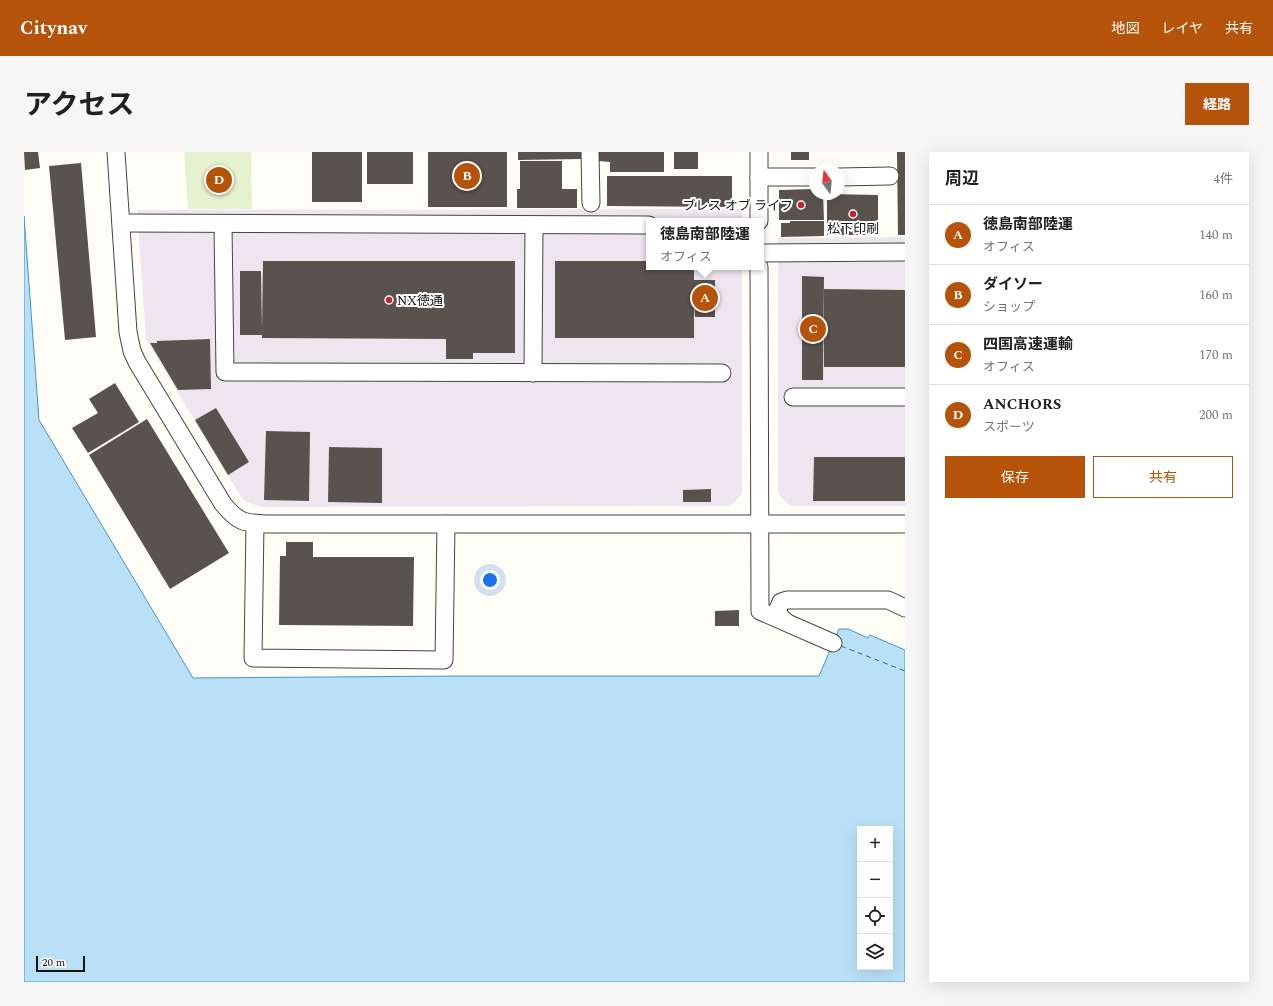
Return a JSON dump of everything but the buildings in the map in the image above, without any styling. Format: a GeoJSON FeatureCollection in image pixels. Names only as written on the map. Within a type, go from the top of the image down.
{"type":"FeatureCollection","features":[{"type":"Feature","properties":{"kind":"street"},"geometry":{"type":"LineString","coordinates":[[116,152],[128,332],[132,351],[137,362],[223,504],[232,514],[245,523],[905,524]]}},
{"type":"Feature","properties":{"kind":"street"},"geometry":{"type":"LineString","coordinates":[[590,152],[590,203]]}},
{"type":"Feature","properties":{"kind":"street"},"geometry":{"type":"LineString","coordinates":[[759,152],[759,218]]}},
{"type":"Feature","properties":{"kind":"street"},"geometry":{"type":"LineString","coordinates":[[845,177],[890,176]]}},
{"type":"Feature","properties":{"kind":"street"},"geometry":{"type":"LineString","coordinates":[[759,177],[809,177]]}},
{"type":"Feature","properties":{"kind":"street"},"geometry":{"type":"LineString","coordinates":[[121,223],[646,225]]}},
{"type":"Feature","properties":{"kind":"street"},"geometry":{"type":"LineString","coordinates":[[223,224],[225,372],[722,373]]}},
{"type":"Feature","properties":{"kind":"street"},"geometry":{"type":"LineString","coordinates":[[533,373],[534,225]]}},
{"type":"Feature","properties":{"kind":"street"},"geometry":{"type":"LineString","coordinates":[[764,253],[905,252]]}},
{"type":"Feature","properties":{"kind":"street"},"geometry":{"type":"LineString","coordinates":[[759,270],[760,611],[833,642]]}},
{"type":"Feature","properties":{"kind":"street"},"geometry":{"type":"LineString","coordinates":[[793,398],[905,397]]}},
{"type":"Feature","properties":{"kind":"street"},"geometry":{"type":"LineString","coordinates":[[255,524],[253,658],[444,660],[446,524]]}},
{"type":"Feature","properties":{"kind":"street"},"geometry":{"type":"LineString","coordinates":[[786,622],[779,615],[778,609],[781,602],[788,600],[888,600],[905,608]]}},
{"type":"Feature","properties":{"kind":"shaded area"},"geometry":{"type":"Polygon","coordinates":[[[742,209],[742,218],[646,218],[646,270],[742,270],[742,494],[730,506],[260,507],[243,500],[146,340],[137,210],[742,209]]]}},
{"type":"Feature","properties":{"kind":"shaded area"},"geometry":{"type":"Polygon","coordinates":[[[905,237],[905,506],[790,506],[778,494],[778,238],[905,237]]]}},
{"type":"Feature","properties":{"kind":"green space"},"geometry":{"type":"Polygon","coordinates":[[[184,152],[251,152],[252,209],[188,209],[184,152]]]}},
{"type":"Feature","properties":{"kind":"water"},"geometry":{"type":"Polygon","coordinates":[[[24,216],[39,420],[193,678],[819,676],[839,629],[848,629],[868,638],[870,635],[905,650],[905,982],[24,982],[24,216]]]}},
{"type":"Feature","properties":{"kind":"ferry route"},"geometry":{"type":"LineString","coordinates":[[841,646],[905,671]]}},
{"type":"Feature","properties":{"kind":"place","name":"ダイソー"},"geometry":{"type":"Point","coordinates":[467,176]}},
{"type":"Feature","properties":{"kind":"place","name":"ANCHORS"},"geometry":{"type":"Point","coordinates":[219,180]}},
{"type":"Feature","properties":{"kind":"place","name":"ブレス オブ ライフ"},"geometry":{"type":"Point","coordinates":[801,205]}},
{"type":"Feature","properties":{"kind":"place","name":"松下印刷"},"geometry":{"type":"Point","coordinates":[853,214]}},
{"type":"Feature","properties":{"kind":"place","name":"徳島南部陸運"},"geometry":{"type":"Point","coordinates":[705,298]}},
{"type":"Feature","properties":{"kind":"place","name":"NX徳通"},"geometry":{"type":"Point","coordinates":[389,300]}},
{"type":"Feature","properties":{"kind":"place","name":"四国高速運輸"},"geometry":{"type":"Point","coordinates":[813,329]}}]}
